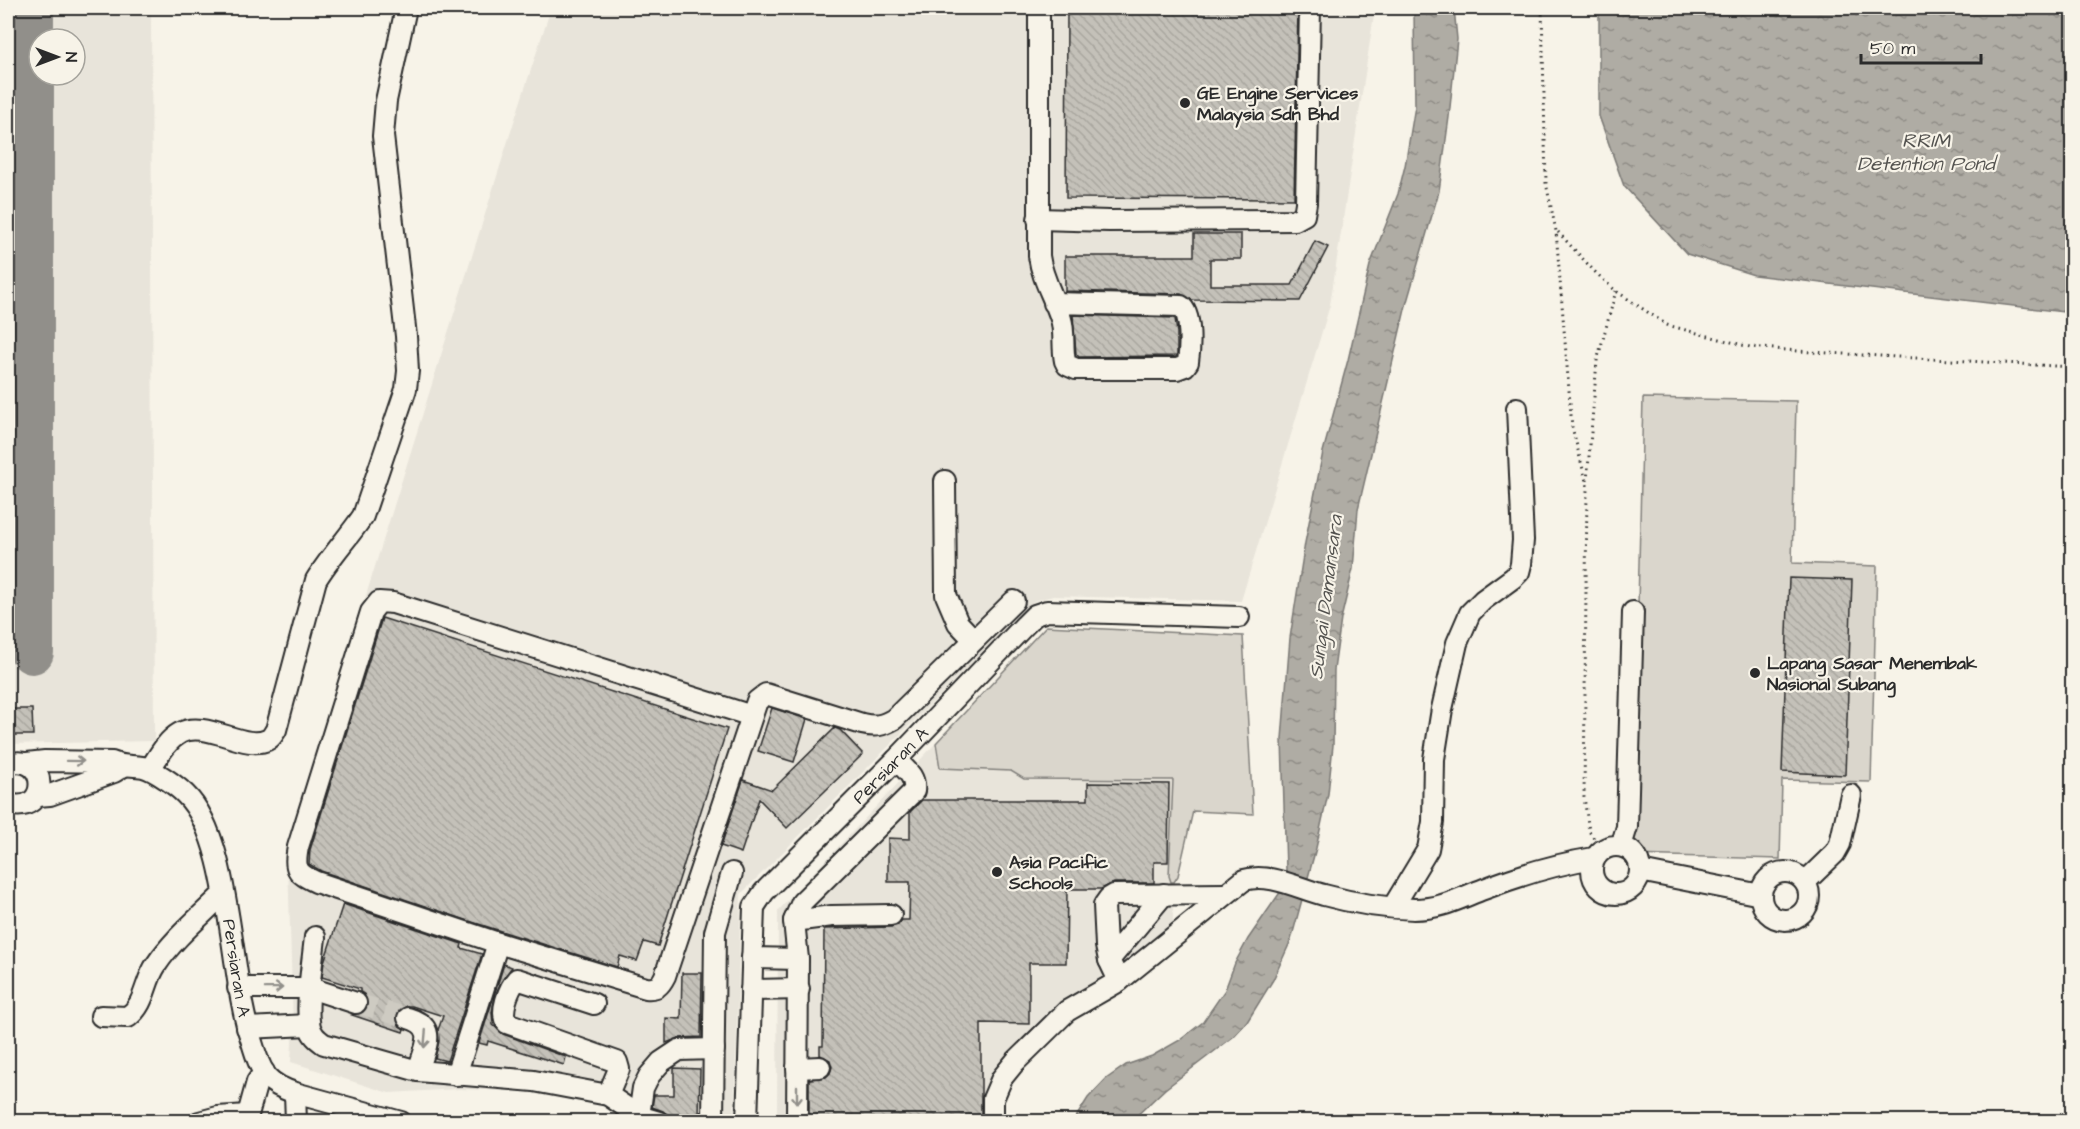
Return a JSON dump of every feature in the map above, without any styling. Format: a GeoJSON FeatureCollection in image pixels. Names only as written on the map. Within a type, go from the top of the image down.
{"type":"FeatureCollection","features":[{"type":"Feature","properties":{"kind":"street"},"geometry":{"type":"LineString","coordinates":[[150,769],[171,741],[181,732],[193,729],[252,742],[266,741],[271,738],[276,730],[316,580],[328,559],[363,516],[406,389],[408,371],[406,336],[383,136],[386,101],[406,8]]}},
{"type":"Feature","properties":{"kind":"street"},"geometry":{"type":"LineString","coordinates":[[1039,8],[1038,219],[1041,270],[1054,303],[1062,321],[1065,362],[1071,368],[1177,369],[1188,362],[1189,317],[1181,306],[1054,303]]}},
{"type":"Feature","properties":{"kind":"street"},"geometry":{"type":"LineString","coordinates":[[1038,219],[1295,220],[1304,215],[1310,8]]}},
{"type":"Feature","properties":{"kind":"street"},"geometry":{"type":"LineString","coordinates":[[1393,908],[1428,849],[1433,822],[1434,759],[1442,709],[1457,643],[1470,613],[1483,600],[1513,578],[1519,572],[1521,564],[1523,540],[1517,408]]}},
{"type":"Feature","properties":{"kind":"street"},"geometry":{"type":"LineString","coordinates":[[945,481],[946,595],[958,623],[974,640]]}},
{"type":"Feature","properties":{"kind":"street"},"geometry":{"type":"LineString","coordinates":[[752,716],[393,603],[379,602],[371,612],[297,847],[295,864],[300,875],[316,882],[498,943],[646,988],[655,988],[661,984],[705,861],[757,701],[766,694],[862,724],[875,727],[885,725],[894,719],[1014,602]]}},
{"type":"Feature","properties":{"kind":"street","name":"Persiaran A"},"geometry":{"type":"LineString","coordinates":[[747,1122],[754,907],[764,892],[897,760],[1035,615],[1047,610],[1239,617]]}},
{"type":"Feature","properties":{"kind":"street"},"geometry":{"type":"LineString","coordinates":[[1622,846],[1627,827],[1633,612]]}},
{"type":"Feature","properties":{"kind":"street"},"geometry":{"type":"LineString","coordinates":[[797,1122],[799,989],[794,921],[802,902],[914,791],[915,784],[912,776],[897,760]]}},
{"type":"Feature","properties":{"kind":"street","name":"Persiaran A"},"geometry":{"type":"LineString","coordinates":[[8,764],[18,761],[27,763],[112,762],[122,766],[150,769],[185,793],[198,810],[211,838],[217,859],[238,988],[247,1028],[264,1072]]}},
{"type":"Feature","properties":{"kind":"street"},"geometry":{"type":"LineString","coordinates":[[27,763],[35,769],[39,778],[40,787],[37,796]]}},
{"type":"Feature","properties":{"kind":"street"},"geometry":{"type":"LineString","coordinates":[[8,804],[24,806],[37,796],[60,791],[114,772],[122,766]]}},
{"type":"Feature","properties":{"kind":"street"},"geometry":{"type":"LineString","coordinates":[[1805,882],[1835,853],[1840,844],[1851,795]]}},
{"type":"Feature","properties":{"kind":"street"},"geometry":{"type":"LineString","coordinates":[[822,836],[846,859]]}},
{"type":"Feature","properties":{"kind":"street"},"geometry":{"type":"LineString","coordinates":[[993,1122],[993,1099],[1002,1078],[1015,1062],[1067,1011],[1119,981],[1244,880],[1252,877],[1271,880],[1324,895],[1393,908],[1417,909],[1451,904],[1524,875],[1597,855],[1613,846],[1622,846],[1635,855],[1640,871],[1634,886],[1627,892],[1610,894],[1596,885],[1592,868],[1597,855]]}},
{"type":"Feature","properties":{"kind":"street"},"geometry":{"type":"LineString","coordinates":[[1640,871],[1761,895]]}},
{"type":"Feature","properties":{"kind":"street"},"geometry":{"type":"LineString","coordinates":[[1788,872],[1798,875],[1805,882],[1809,892],[1809,902],[1797,918],[1787,921],[1777,919],[1768,914],[1762,906],[1763,885],[1769,877],[1788,872]]}},
{"type":"Feature","properties":{"kind":"street"},"geometry":{"type":"LineString","coordinates":[[713,1122],[715,932],[732,873]]}},
{"type":"Feature","properties":{"kind":"street"},"geometry":{"type":"LineString","coordinates":[[101,1016],[128,1017],[134,1012],[141,1004],[155,966],[167,950],[224,893]]}},
{"type":"Feature","properties":{"kind":"street"},"geometry":{"type":"LineString","coordinates":[[1109,960],[1164,894]]}},
{"type":"Feature","properties":{"kind":"street"},"geometry":{"type":"LineString","coordinates":[[1119,981],[1109,960],[1106,946],[1104,904],[1108,898],[1114,895],[1226,894]]}},
{"type":"Feature","properties":{"kind":"street"},"geometry":{"type":"LineString","coordinates":[[794,921],[832,916],[891,915]]}},
{"type":"Feature","properties":{"kind":"street"},"geometry":{"type":"LineString","coordinates":[[315,937],[309,1025],[314,1037],[324,1044],[418,1071],[534,1081],[608,1095],[639,1116],[659,1122]]}},
{"type":"Feature","properties":{"kind":"street"},"geometry":{"type":"LineString","coordinates":[[456,1075],[498,943]]}},
{"type":"Feature","properties":{"kind":"street"},"geometry":{"type":"LineString","coordinates":[[752,958],[798,959]]}},
{"type":"Feature","properties":{"kind":"street"},"geometry":{"type":"LineString","coordinates":[[594,1004],[517,979],[503,1013],[507,1023],[617,1062],[619,1069],[608,1095]]}},
{"type":"Feature","properties":{"kind":"street"},"geometry":{"type":"LineString","coordinates":[[238,988],[310,988],[356,1003]]}},
{"type":"Feature","properties":{"kind":"street"},"geometry":{"type":"LineString","coordinates":[[751,990],[799,989]]}},
{"type":"Feature","properties":{"kind":"street"},"geometry":{"type":"LineString","coordinates":[[408,1018],[421,1022],[426,1028],[428,1038],[418,1071]]}},
{"type":"Feature","properties":{"kind":"street"},"geometry":{"type":"LineString","coordinates":[[247,1028],[309,1025]]}},
{"type":"Feature","properties":{"kind":"street"},"geometry":{"type":"LineString","coordinates":[[639,1116],[643,1088],[649,1076],[662,1062],[679,1050],[714,1049]]}},
{"type":"Feature","properties":{"kind":"street"},"geometry":{"type":"LineString","coordinates":[[797,1068],[820,1067]]}},
{"type":"Feature","properties":{"kind":"street"},"geometry":{"type":"LineString","coordinates":[[199,1122],[218,1117],[247,1118],[257,1082],[264,1072],[268,1078],[282,1088],[295,1094],[401,1122]]}},
{"type":"Feature","properties":{"kind":"street"},"geometry":{"type":"LineString","coordinates":[[295,1094],[296,1122]]}},
{"type":"Feature","properties":{"kind":"path"},"geometry":{"type":"LineString","coordinates":[[1542,8],[1546,183],[1556,231],[1572,427],[1587,486]]}},
{"type":"Feature","properties":{"kind":"path"},"geometry":{"type":"LineString","coordinates":[[1556,231],[1616,291],[1667,325],[1750,347],[2073,367]]}},
{"type":"Feature","properties":{"kind":"path"},"geometry":{"type":"LineString","coordinates":[[1597,855],[1589,831],[1584,797],[1587,486],[1597,362],[1616,291]]}},
{"type":"Feature","properties":{"kind":"shaded area"},"geometry":{"type":"Polygon","coordinates":[[[8,8],[151,8],[154,741],[8,744],[8,8]]]}},
{"type":"Feature","properties":{"kind":"shaded area"},"geometry":{"type":"Polygon","coordinates":[[[551,8],[1375,8],[1330,305],[1241,601],[1053,596],[1034,601],[741,894],[734,1121],[646,1121],[607,1107],[536,1092],[459,1089],[389,1093],[291,1062],[293,1025],[288,863],[363,605],[551,8]]]}},
{"type":"Feature","properties":{"kind":"shaded area","name":"Lapang Sasar Menembak Nasional Subang"},"geometry":{"type":"Polygon","coordinates":[[[1643,398],[1796,401],[1792,563],[1877,566],[1871,782],[1782,780],[1780,859],[1632,855],[1643,398]]]}},
{"type":"Feature","properties":{"kind":"shaded area","name":"Asia Pacific Schools"},"geometry":{"type":"Polygon","coordinates":[[[1046,626],[1243,636],[1253,814],[1193,811],[1178,876],[1173,882],[1173,927],[1058,1009],[1027,1034],[1000,1075],[989,1121],[777,1122],[778,911],[1046,626]]]}},
{"type":"Feature","properties":{"kind":"shaded area"},"geometry":{"type":"Polygon","coordinates":[[[1046,626],[1243,636],[1253,814],[1193,811],[1178,876],[1174,882],[1171,882],[1169,876],[1173,780],[1024,779],[1011,771],[940,768],[936,743],[1046,626]]]}},
{"type":"Feature","properties":{"kind":"water","name":"Sungai Damansara"},"geometry":{"type":"Polygon","coordinates":[[[1414,8],[1454,8],[1457,39],[1449,117],[1439,191],[1406,305],[1358,509],[1353,569],[1341,619],[1334,670],[1333,745],[1328,794],[1291,940],[1273,980],[1247,1022],[1233,1037],[1165,1089],[1131,1121],[1073,1122],[1088,1098],[1106,1079],[1126,1065],[1152,1056],[1180,1040],[1203,1022],[1225,990],[1235,963],[1248,939],[1279,894],[1286,870],[1282,739],[1290,638],[1305,543],[1323,452],[1348,360],[1370,265],[1398,194],[1405,166],[1415,106],[1414,8]]]}},
{"type":"Feature","properties":{"kind":"water","name":"RRIM Detention Pond"},"geometry":{"type":"Polygon","coordinates":[[[1599,8],[2072,8],[2072,313],[1754,275],[1687,254],[1624,186],[1599,116],[1599,8]]]}},
{"type":"Feature","properties":{"kind":"building","name":"GE Engine Services Malaysia Sdn Bhd"},"geometry":{"type":"Polygon","coordinates":[[[1067,8],[1298,8],[1294,199],[1066,198],[1067,8]]]}},
{"type":"Feature","properties":{"kind":"building"},"geometry":{"type":"Polygon","coordinates":[[[1194,234],[1241,234],[1241,259],[1210,259],[1210,285],[1292,285],[1315,241],[1328,247],[1300,301],[1192,300],[1181,294],[1065,291],[1065,256],[1194,256],[1194,234]]]}},
{"type":"Feature","properties":{"kind":"building"},"geometry":{"type":"Polygon","coordinates":[[[1073,315],[1175,318],[1177,356],[1079,357],[1076,354],[1073,315]]]}},
{"type":"Feature","properties":{"kind":"building"},"geometry":{"type":"Polygon","coordinates":[[[1789,578],[1852,580],[1845,775],[1782,772],[1789,578]]]}},
{"type":"Feature","properties":{"kind":"building"},"geometry":{"type":"Polygon","coordinates":[[[382,618],[727,729],[658,946],[644,942],[637,961],[620,956],[617,967],[469,921],[321,871],[309,864],[310,850],[382,618]]]}},
{"type":"Feature","properties":{"kind":"building"},"geometry":{"type":"Polygon","coordinates":[[[772,708],[807,719],[794,762],[758,751],[772,708]]]}},
{"type":"Feature","properties":{"kind":"building"},"geometry":{"type":"Polygon","coordinates":[[[8,709],[32,709],[33,735],[8,735],[8,709]]]}},
{"type":"Feature","properties":{"kind":"building"},"geometry":{"type":"Polygon","coordinates":[[[835,728],[840,730],[863,754],[787,828],[759,799],[741,853],[721,846],[743,780],[772,790],[835,728]]]}},
{"type":"Feature","properties":{"kind":"building"},"geometry":{"type":"Polygon","coordinates":[[[1088,783],[1169,784],[1168,862],[1154,862],[1154,883],[1114,883],[1101,889],[1067,889],[1066,963],[1029,963],[1029,1024],[981,1023],[981,1122],[820,1122],[820,1118],[809,1118],[809,1079],[826,1077],[832,1067],[830,1060],[820,1055],[820,1046],[823,1046],[824,929],[891,927],[898,925],[902,920],[909,920],[910,882],[888,882],[888,838],[910,839],[910,812],[922,800],[1088,800],[1088,783]]]}},
{"type":"Feature","properties":{"kind":"building"},"geometry":{"type":"Polygon","coordinates":[[[343,904],[462,944],[461,948],[482,954],[447,1061],[435,1058],[439,1041],[438,1030],[443,1016],[406,1006],[397,1013],[396,1019],[398,1025],[404,1029],[403,1032],[352,1015],[364,1011],[368,1006],[365,995],[360,992],[360,989],[322,977],[324,962],[343,904]]]}},
{"type":"Feature","properties":{"kind":"building"},"geometry":{"type":"Polygon","coordinates":[[[504,964],[512,967],[501,982],[495,997],[492,1012],[493,1025],[503,1034],[566,1057],[564,1065],[488,1041],[487,1045],[479,1043],[504,964]]]}},
{"type":"Feature","properties":{"kind":"building"},"geometry":{"type":"Polygon","coordinates":[[[682,973],[702,973],[701,1037],[679,1038],[666,1043],[666,1018],[681,1019],[682,973]]]}},
{"type":"Feature","properties":{"kind":"building"},"geometry":{"type":"Polygon","coordinates":[[[674,1068],[700,1069],[699,1117],[669,1117],[663,1111],[652,1107],[654,1095],[674,1095],[674,1068]]]}},
{"type":"Feature","properties":{"kind":"taxiway"},"geometry":{"type":"LineString","coordinates":[[32,8],[32,652]]}},
{"type":"Feature","properties":{"kind":"tunnel"},"geometry":{"type":"LineString","coordinates":[[356,1003],[408,1018]]}},
{"type":"Feature","properties":{"kind":"place","name":"GE Engine Services Malaysia Sdn Bhd"},"geometry":{"type":"Point","coordinates":[1185,103]}},
{"type":"Feature","properties":{"kind":"place","name":"Lapang Sasar Menembak Nasional Subang"},"geometry":{"type":"Point","coordinates":[1755,673]}},
{"type":"Feature","properties":{"kind":"place","name":"Asia Pacific Schools"},"geometry":{"type":"Point","coordinates":[997,872]}}]}
